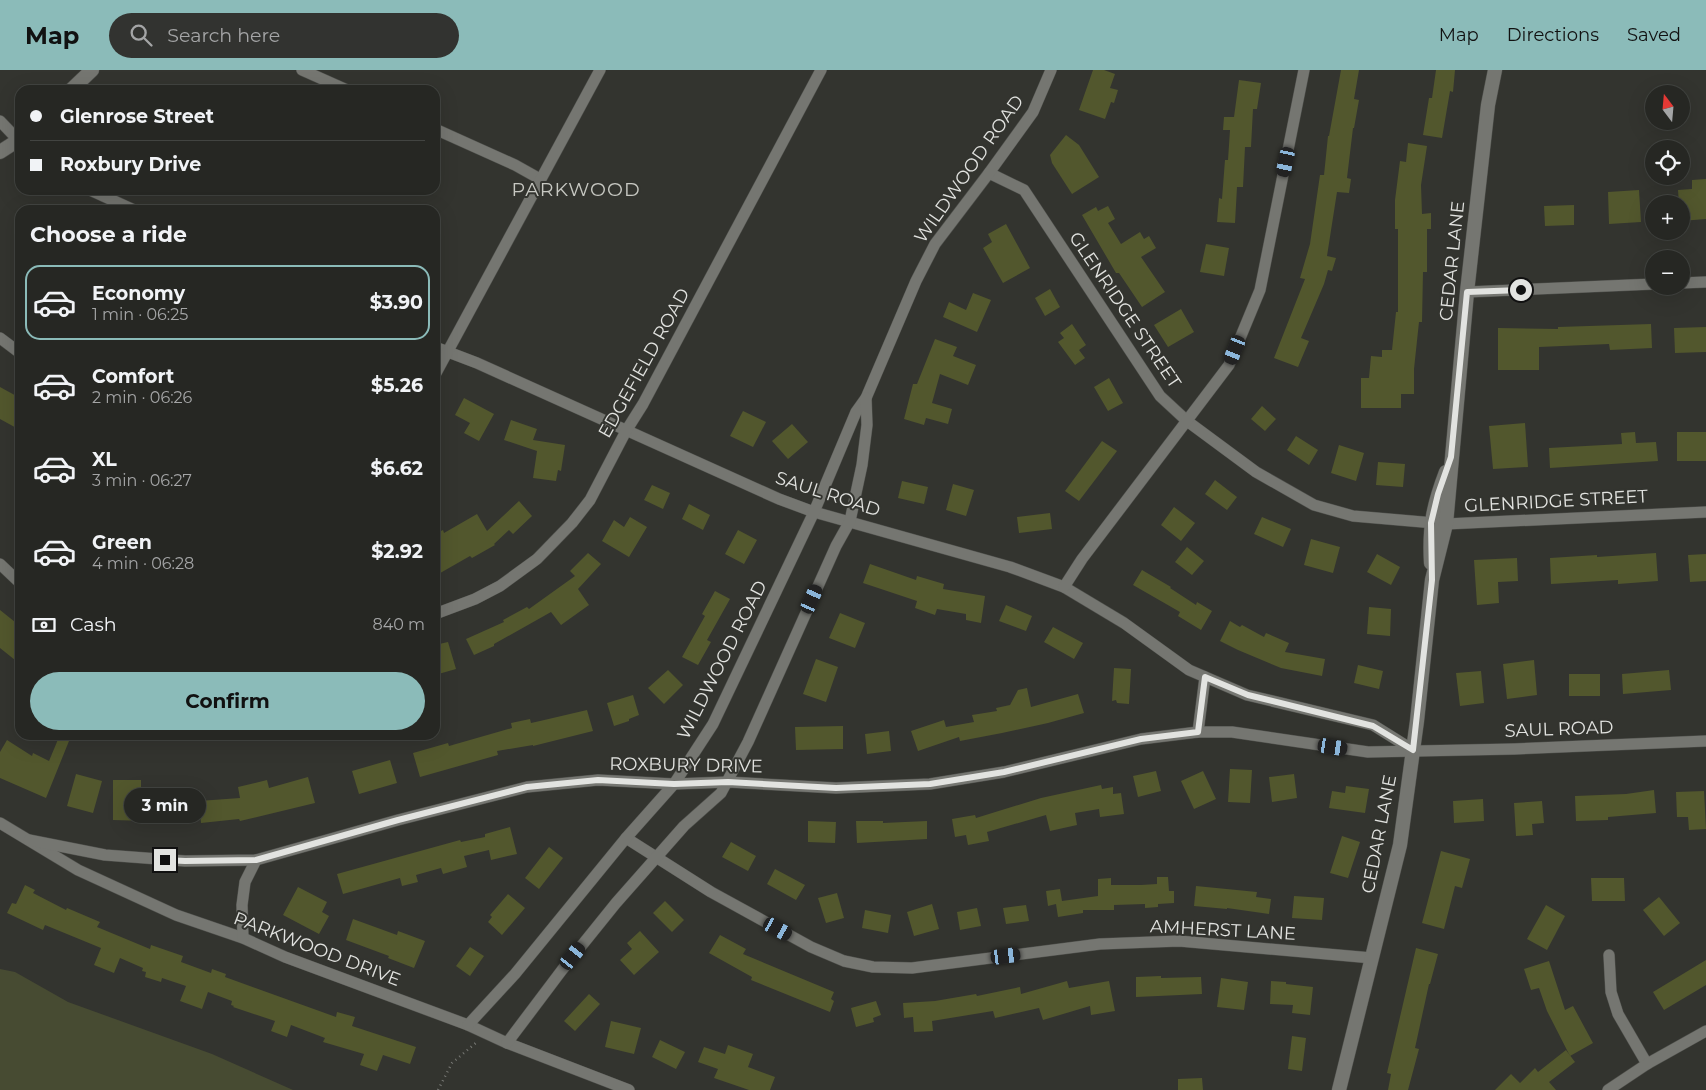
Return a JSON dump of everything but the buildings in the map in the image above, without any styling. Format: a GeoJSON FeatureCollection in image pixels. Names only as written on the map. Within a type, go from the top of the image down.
{"type":"FeatureCollection","features":[{"type":"Feature","properties":{"kind":"street"},"geometry":{"type":"LineString","coordinates":[[76,85],[92,70]]}},
{"type":"Feature","properties":{"kind":"street"},"geometry":{"type":"LineString","coordinates":[[302,70],[335,85]]}},
{"type":"Feature","properties":{"kind":"street"},"geometry":{"type":"LineString","coordinates":[[440,367],[600,70]]}},
{"type":"Feature","properties":{"kind":"street","name":"EDGEFIELD ROAD"},"geometry":{"type":"LineString","coordinates":[[440,612],[476,599],[500,586],[538,559],[572,523],[590,500],[821,70]]}},
{"type":"Feature","properties":{"kind":"street","name":"WILDWOOD ROAD"},"geometry":{"type":"LineString","coordinates":[[468,1025],[515,974],[626,838],[674,784],[713,724],[814,512],[856,412],[866,398],[916,281],[935,244],[989,174],[1033,112],[1051,70]]}},
{"type":"Feature","properties":{"kind":"street"},"geometry":{"type":"LineString","coordinates":[[1064,587],[1082,559],[1229,365],[1260,290],[1304,70]]}},
{"type":"Feature","properties":{"kind":"street","name":"CEDAR LANE"},"geometry":{"type":"LineString","coordinates":[[1432,580],[1446,524],[1467,292],[1488,105],[1494,70]]}},
{"type":"Feature","properties":{"kind":"street"},"geometry":{"type":"LineString","coordinates":[[0,121],[15,137]]}},
{"type":"Feature","properties":{"kind":"street"},"geometry":{"type":"LineString","coordinates":[[440,132],[515,165],[540,179]]}},
{"type":"Feature","properties":{"kind":"street"},"geometry":{"type":"LineString","coordinates":[[0,152],[15,143]]}},
{"type":"Feature","properties":{"kind":"street","name":"GLENRIDGE STREET"},"geometry":{"type":"LineString","coordinates":[[989,174],[1024,190],[1160,396],[1187,421],[1256,472],[1314,505],[1353,516],[1446,524],[1706,512]]}},
{"type":"Feature","properties":{"kind":"street"},"geometry":{"type":"LineString","coordinates":[[101,195],[123,205]]}},
{"type":"Feature","properties":{"kind":"street"},"geometry":{"type":"LineString","coordinates":[[1690,283],[1706,282]]}},
{"type":"Feature","properties":{"kind":"street"},"geometry":{"type":"LineString","coordinates":[[1467,292],[1645,284]]}},
{"type":"Feature","properties":{"kind":"street"},"geometry":{"type":"LineString","coordinates":[[0,338],[15,349]]}},
{"type":"Feature","properties":{"kind":"street","name":"SAUL ROAD"},"geometry":{"type":"LineString","coordinates":[[440,348],[477,363],[779,499],[814,512],[1010,567],[1064,587],[1124,623],[1189,670],[1248,695],[1373,726],[1413,750]]}},
{"type":"Feature","properties":{"kind":"street","name":"WILDWOOD ROAD"},"geometry":{"type":"LineString","coordinates":[[507,1042],[616,903],[684,826],[721,793],[728,782],[748,742],[836,546],[850,521],[862,465],[866,433],[866,398]]}},
{"type":"Feature","properties":{"kind":"street","name":"CEDAR LANE"},"geometry":{"type":"LineString","coordinates":[[1339,1090],[1400,845],[1413,750],[1432,580],[1431,523],[1438,494],[1451,457]]}},
{"type":"Feature","properties":{"kind":"street"},"geometry":{"type":"LineString","coordinates":[[0,564],[15,578]]}},
{"type":"Feature","properties":{"kind":"street"},"geometry":{"type":"LineString","coordinates":[[1198,732],[1205,677]]}},
{"type":"Feature","properties":{"kind":"street","name":"SAUL ROAD"},"geometry":{"type":"LineString","coordinates":[[1198,732],[1232,732],[1368,752],[1514,749],[1706,741]]}},
{"type":"Feature","properties":{"kind":"street","name":"ROXBURY DRIVE"},"geometry":{"type":"LineString","coordinates":[[29,840],[105,855],[185,861],[256,860],[398,820],[527,787],[598,780],[674,784],[728,782],[836,788],[930,784],[1004,772],[1141,739],[1198,732]]}},
{"type":"Feature","properties":{"kind":"street","name":"PARKWOOD DRIVE"},"geometry":{"type":"LineString","coordinates":[[0,824],[87,874],[176,915],[243,938],[285,957],[468,1025],[629,1090]]}},
{"type":"Feature","properties":{"kind":"street","name":"AMHERST LANE"},"geometry":{"type":"LineString","coordinates":[[626,838],[711,892],[811,947],[844,961],[872,967],[912,968],[1100,944],[1179,941],[1372,958]]}},
{"type":"Feature","properties":{"kind":"street"},"geometry":{"type":"LineString","coordinates":[[243,938],[242,905],[245,882],[256,860]]}},
{"type":"Feature","properties":{"kind":"street"},"geometry":{"type":"LineString","coordinates":[[1610,955],[1611,992],[1618,1014],[1648,1064]]}},
{"type":"Feature","properties":{"kind":"street"},"geometry":{"type":"LineString","coordinates":[[1608,1090],[1648,1064],[1706,1031]]}},
{"type":"Feature","properties":{"kind":"path"},"geometry":{"type":"LineString","coordinates":[[438,1090],[452,1063],[476,1044]]}},
{"type":"Feature","properties":{"kind":"green space"},"geometry":{"type":"Polygon","coordinates":[[[0,969],[15,972],[68,1002],[212,1054],[293,1090],[0,1090],[0,969]]]}},
{"type":"Feature","properties":{"kind":"district","name":"PARKWOOD"},"geometry":{"type":"Point","coordinates":[576,189]}},
{"type":"Feature","properties":{"kind":"route"},"geometry":{"type":"LineString","coordinates":[[165,860],[256,860],[398,820],[527,787],[598,780],[674,784],[728,782],[836,788],[930,784],[1004,772],[1141,739],[1198,732],[1205,677],[1248,695],[1373,726],[1413,750],[1432,580],[1430,552],[1431,523],[1438,494],[1451,457],[1467,292],[1521,290]]}}]}
